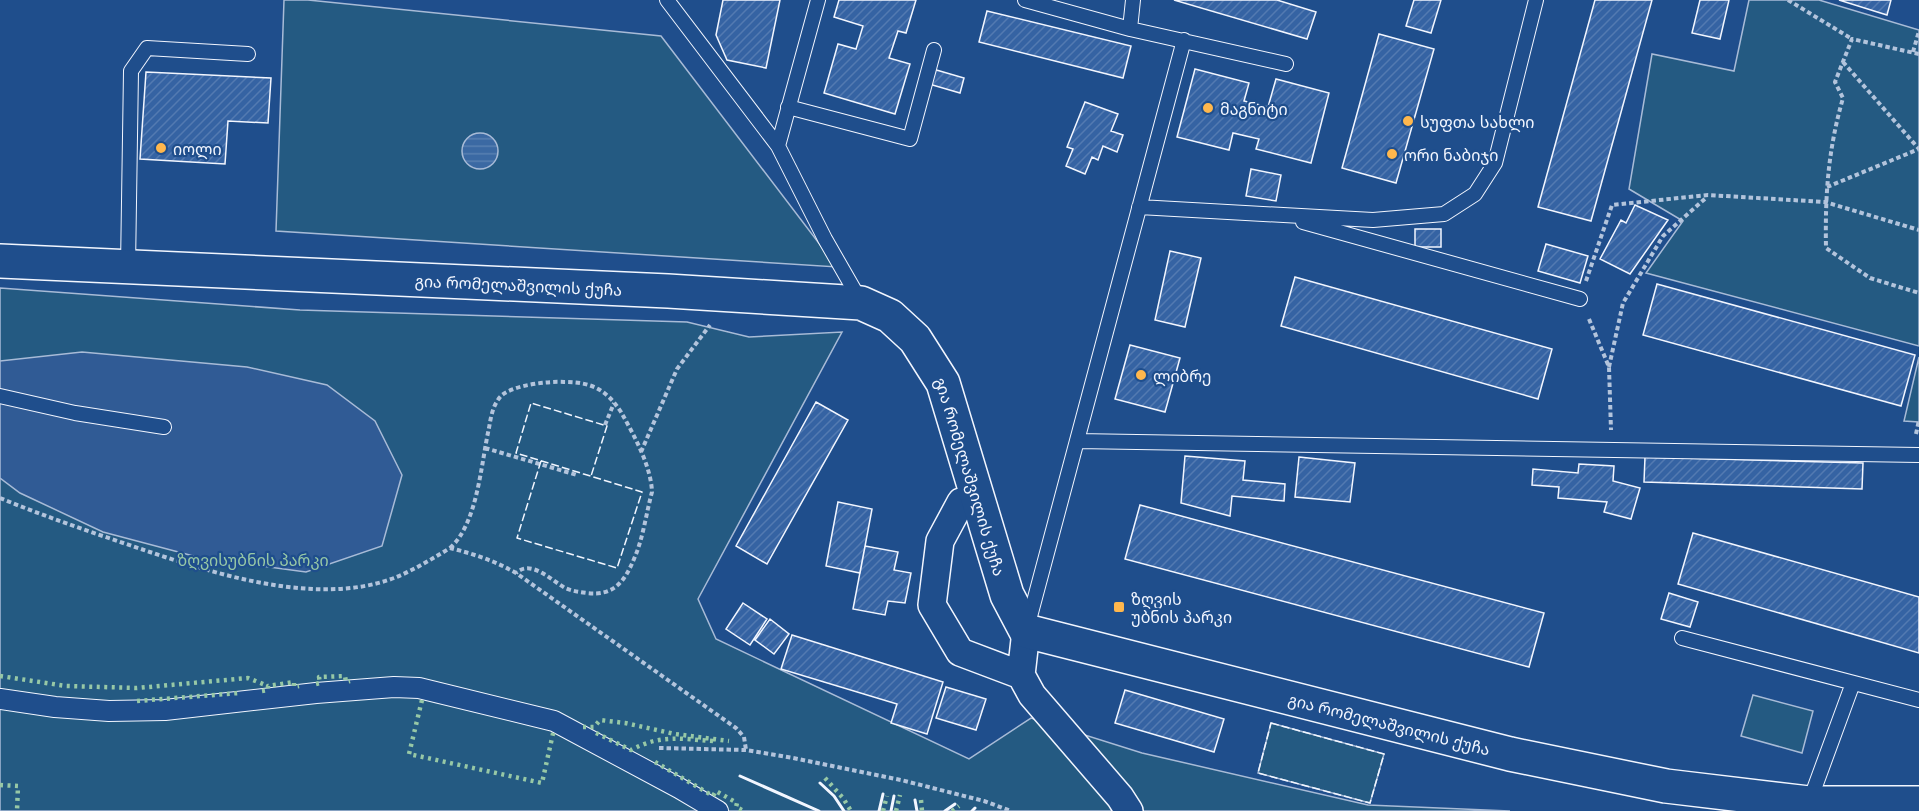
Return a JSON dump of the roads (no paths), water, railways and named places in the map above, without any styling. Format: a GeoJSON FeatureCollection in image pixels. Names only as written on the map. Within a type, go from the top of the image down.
{"type":"FeatureCollection","features":[{"type":"Feature","properties":{"kind":"street","name":"გია რომელაშვილის ქუჩა"},"geometry":{"type":"LineString","coordinates":[[0,261],[697,293],[861,303],[890,316],[915,339],[943,383],[1007,595],[1026,632],[1510,754],[1666,786],[1809,803],[1919,802]]}},
{"type":"Feature","properties":{"kind":"street"},"geometry":{"type":"LineString","coordinates":[[980,502],[961,502],[940,541],[932,605],[960,652],[1021,675]]}},
{"type":"Feature","properties":{"kind":"street"},"geometry":{"type":"LineString","coordinates":[[1026,632],[1021,675],[1032,695],[1120,796],[1129,811]]}},
{"type":"Feature","properties":{"kind":"street"},"geometry":{"type":"LineString","coordinates":[[0,699],[55,707],[109,711],[165,710],[316,693],[394,687],[419,688],[554,721],[718,811]]}},
{"type":"Feature","properties":{"kind":"lane"},"geometry":{"type":"LineString","coordinates":[[667,0],[778,146],[825,239],[861,303]]}},
{"type":"Feature","properties":{"kind":"lane"},"geometry":{"type":"LineString","coordinates":[[778,146],[818,0]]}},
{"type":"Feature","properties":{"kind":"lane"},"geometry":{"type":"LineString","coordinates":[[1025,0],[1130,29],[1286,64]]}},
{"type":"Feature","properties":{"kind":"lane"},"geometry":{"type":"LineString","coordinates":[[1130,29],[1133,0]]}},
{"type":"Feature","properties":{"kind":"lane"},"geometry":{"type":"LineString","coordinates":[[1139,207],[1374,220],[1444,214],[1475,194],[1495,163],[1536,0]]}},
{"type":"Feature","properties":{"kind":"lane"},"geometry":{"type":"LineString","coordinates":[[1026,632],[1184,40]]}},
{"type":"Feature","properties":{"kind":"lane"},"geometry":{"type":"LineString","coordinates":[[129,267],[131,71],[147,48],[248,54]]}},
{"type":"Feature","properties":{"kind":"lane"},"geometry":{"type":"LineString","coordinates":[[789,107],[910,139],[934,50]]}},
{"type":"Feature","properties":{"kind":"lane"},"geometry":{"type":"LineString","coordinates":[[1278,215],[1580,299]]}},
{"type":"Feature","properties":{"kind":"lane"},"geometry":{"type":"LineString","coordinates":[[0,396],[75,413],[164,427]]}},
{"type":"Feature","properties":{"kind":"lane"},"geometry":{"type":"LineString","coordinates":[[1077,441],[1919,455]]}},
{"type":"Feature","properties":{"kind":"lane"},"geometry":{"type":"LineString","coordinates":[[1682,638],[1919,700]]}},
{"type":"Feature","properties":{"kind":"lane"},"geometry":{"type":"LineString","coordinates":[[1809,803],[1853,683]]}},
{"type":"Feature","properties":{"kind":"place","name":"მაგნიტი"},"geometry":{"type":"Point","coordinates":[1208,108]}},
{"type":"Feature","properties":{"kind":"place","name":"სუფთა სახლი"},"geometry":{"type":"Point","coordinates":[1408,121]}},
{"type":"Feature","properties":{"kind":"place","name":"იოლი"},"geometry":{"type":"Point","coordinates":[161,148]}},
{"type":"Feature","properties":{"kind":"place","name":"ორი ნაბიჯი"},"geometry":{"type":"Point","coordinates":[1392,154]}},
{"type":"Feature","properties":{"kind":"place","name":"ლიბრე"},"geometry":{"type":"Point","coordinates":[1141,375]}},
{"type":"Feature","properties":{"kind":"place","name":"ზღვის უბნის პარკი"},"geometry":{"type":"Point","coordinates":[1119,607]}},
{"type":"Feature","properties":{"kind":"park label","name":"ზღვისუბნის პარკი"},"geometry":{"type":"Point","coordinates":[253,559]}}]}
